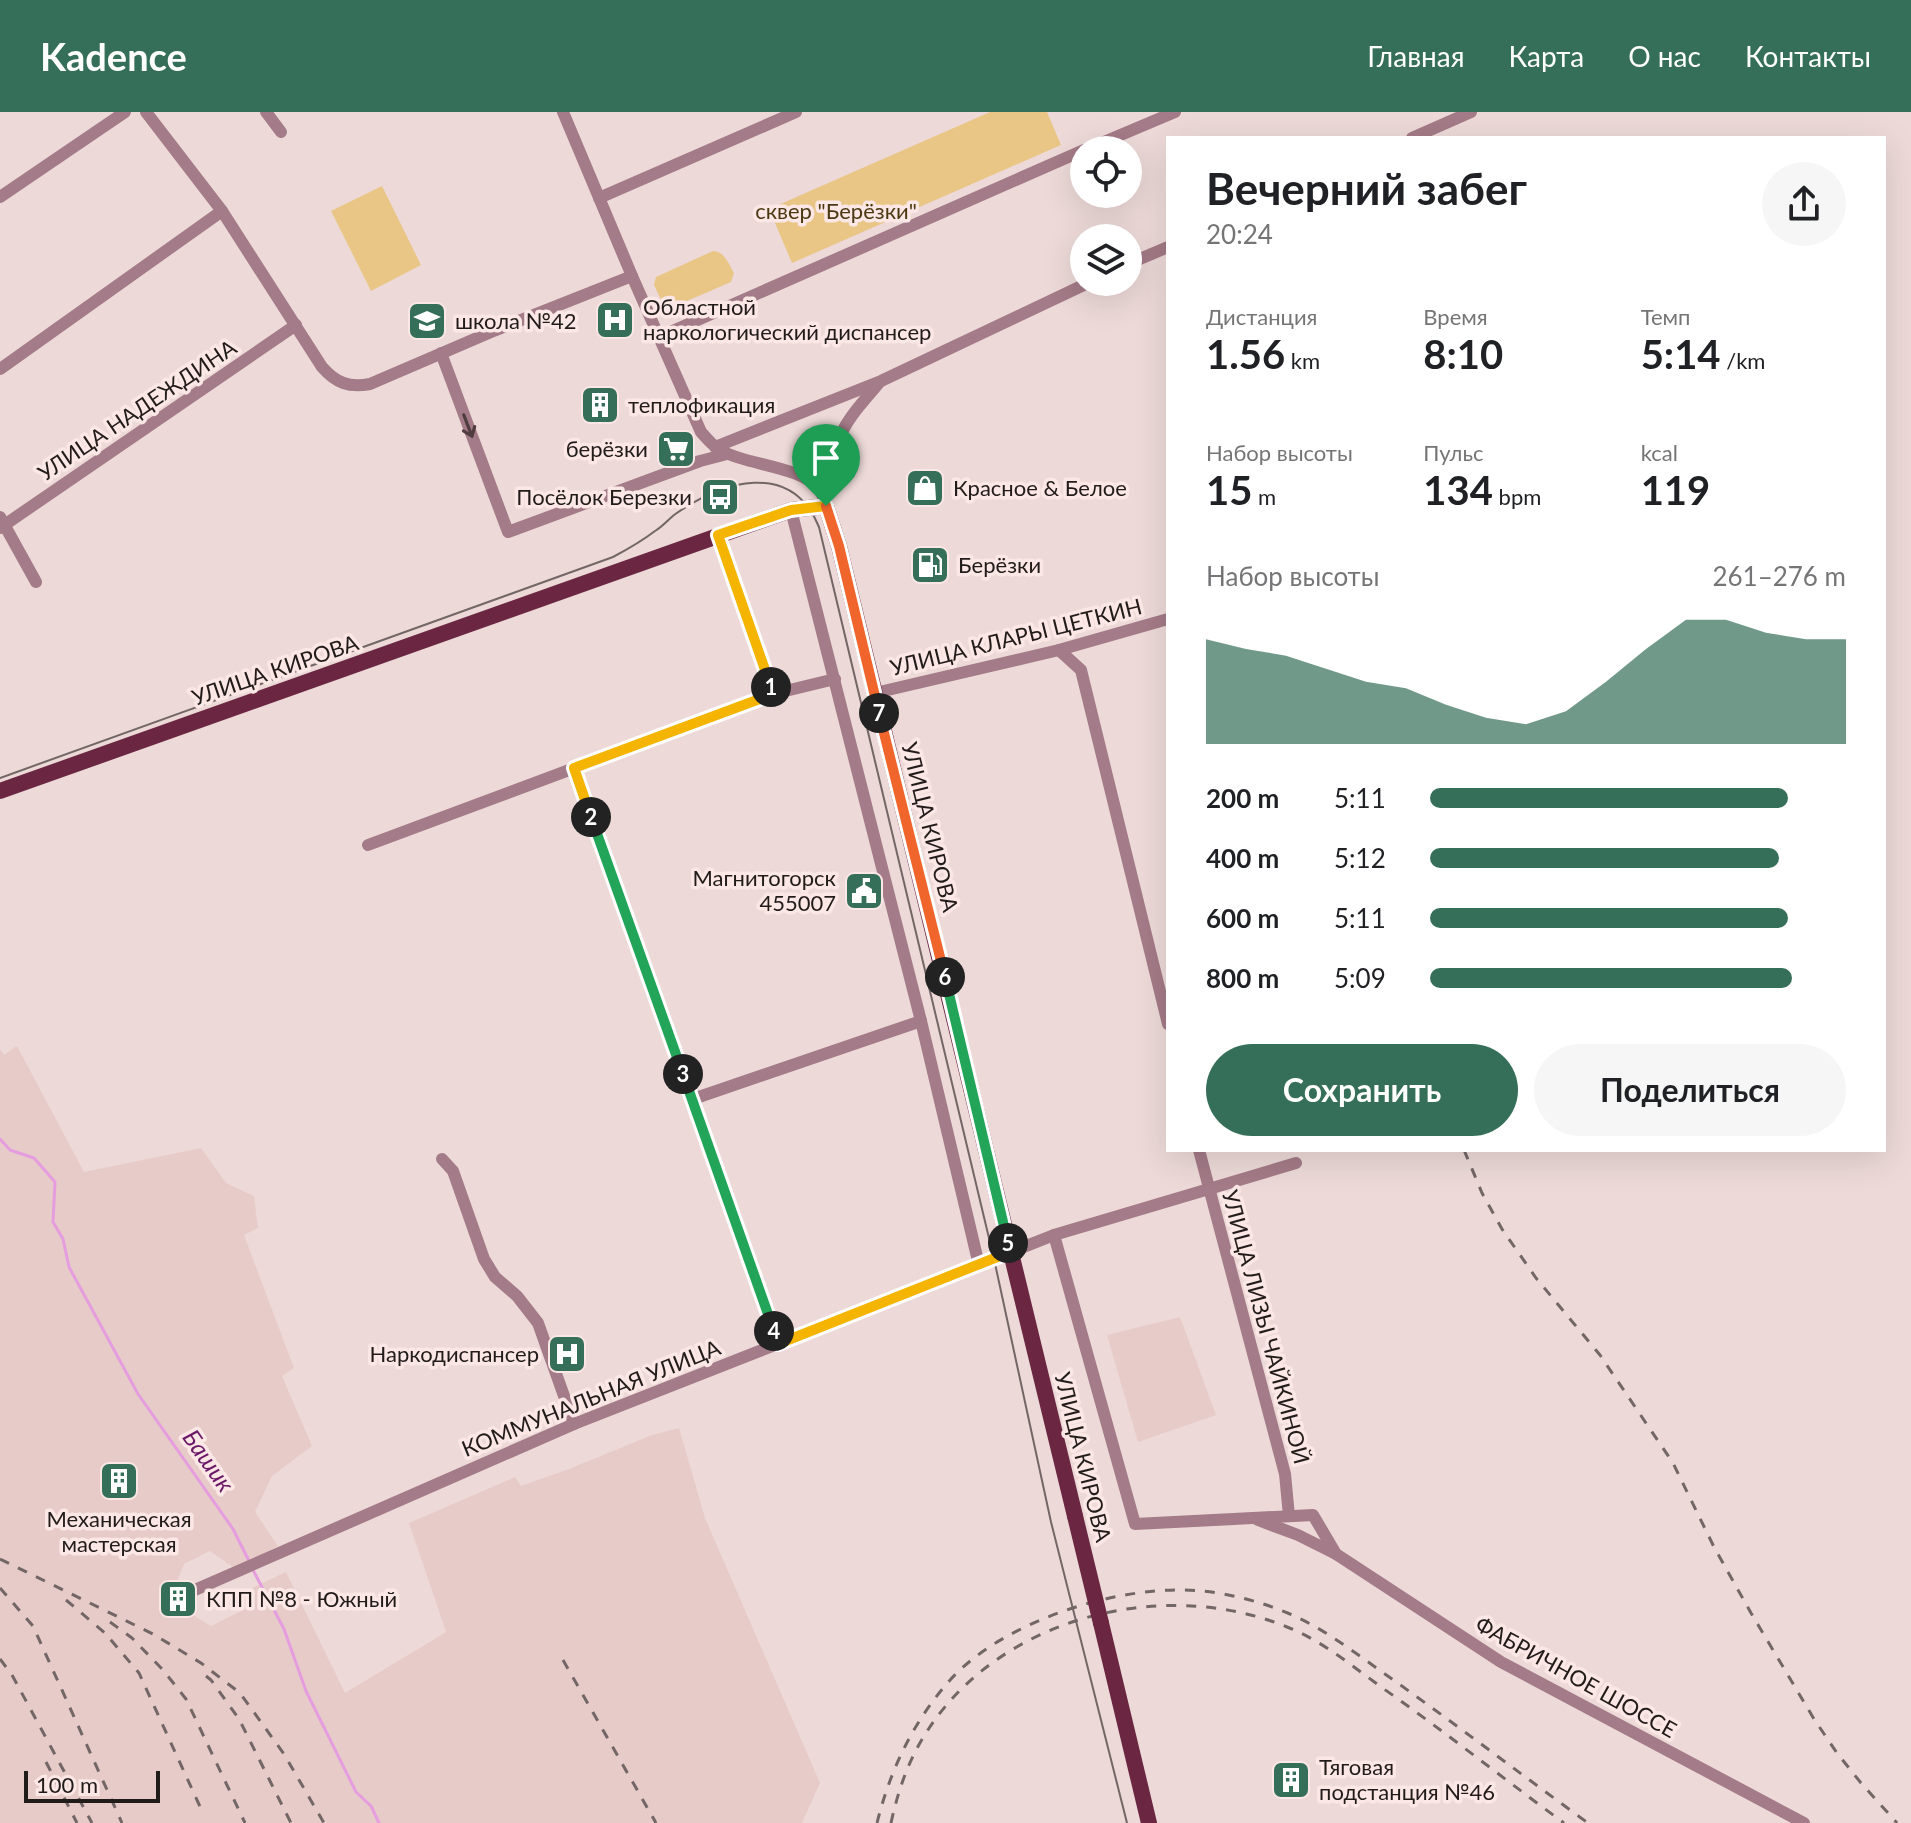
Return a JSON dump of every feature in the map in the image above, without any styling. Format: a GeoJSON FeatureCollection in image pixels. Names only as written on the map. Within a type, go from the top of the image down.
{"type":"FeatureCollection","features":[{"type":"Feature","properties":{"kind":"main road","name":"УЛИЦА КИРОВА"},"geometry":{"type":"LineString","coordinates":[[0,791],[824,498],[839,546],[1149,1823]]}},
{"type":"Feature","properties":{"kind":"street"},"geometry":{"type":"LineString","coordinates":[[0,197],[125,112]]}},
{"type":"Feature","properties":{"kind":"street"},"geometry":{"type":"LineString","coordinates":[[146,112],[222,211],[326,372],[346,385],[370,384],[632,276]]}},
{"type":"Feature","properties":{"kind":"street"},"geometry":{"type":"LineString","coordinates":[[266,112],[281,132]]}},
{"type":"Feature","properties":{"kind":"street"},"geometry":{"type":"LineString","coordinates":[[563,112],[701,432],[715,447],[727,454],[792,473],[815,485],[824,498]]}},
{"type":"Feature","properties":{"kind":"street"},"geometry":{"type":"LineString","coordinates":[[599,198],[796,112]]}},
{"type":"Feature","properties":{"kind":"street"},"geometry":{"type":"LineString","coordinates":[[1118,136],[1175,112]]}},
{"type":"Feature","properties":{"kind":"street"},"geometry":{"type":"LineString","coordinates":[[1417,136],[1471,112]]}},
{"type":"Feature","properties":{"kind":"street"},"geometry":{"type":"LineString","coordinates":[[659,337],[1070,156]]}},
{"type":"Feature","properties":{"kind":"street"},"geometry":{"type":"LineString","coordinates":[[0,369],[222,211]]}},
{"type":"Feature","properties":{"kind":"street"},"geometry":{"type":"LineString","coordinates":[[1142,258],[1166,248]]}},
{"type":"Feature","properties":{"kind":"street"},"geometry":{"type":"LineString","coordinates":[[715,447],[881,381],[1070,291]]}},
{"type":"Feature","properties":{"kind":"street","name":"УЛИЦА НАДЕЖДИНА"},"geometry":{"type":"LineString","coordinates":[[2,523],[296,325]]}},
{"type":"Feature","properties":{"kind":"street"},"geometry":{"type":"LineString","coordinates":[[441,353],[508,532],[700,461],[727,454]]}},
{"type":"Feature","properties":{"kind":"street"},"geometry":{"type":"LineString","coordinates":[[824,498],[838,441],[855,411],[881,381]]}},
{"type":"Feature","properties":{"kind":"street"},"geometry":{"type":"LineString","coordinates":[[791,510],[921,1021],[979,1265]]}},
{"type":"Feature","properties":{"kind":"street"},"geometry":{"type":"LineString","coordinates":[[2,523],[36,582]]}},
{"type":"Feature","properties":{"kind":"street"},"geometry":{"type":"LineString","coordinates":[[718,535],[773,694]]}},
{"type":"Feature","properties":{"kind":"street","name":"УЛИЦА КЛАРЫ ЦЕТКИН"},"geometry":{"type":"LineString","coordinates":[[875,693],[1059,650],[1166,620]]}},
{"type":"Feature","properties":{"kind":"street"},"geometry":{"type":"LineString","coordinates":[[1059,650],[1081,670],[1166,1016]]}},
{"type":"Feature","properties":{"kind":"street"},"geometry":{"type":"LineString","coordinates":[[368,845],[773,694],[835,679]]}},
{"type":"Feature","properties":{"kind":"street"},"geometry":{"type":"LineString","coordinates":[[574,768],[778,1344]]}},
{"type":"Feature","properties":{"kind":"street"},"geometry":{"type":"LineString","coordinates":[[693,1099],[921,1021]]}},
{"type":"Feature","properties":{"kind":"street","name":"УЛИЦА ЛИЗЫ ЧАЙКИНОЙ"},"geometry":{"type":"LineString","coordinates":[[1199,1152],[1285,1474],[1289,1516]]}},
{"type":"Feature","properties":{"kind":"street"},"geometry":{"type":"LineString","coordinates":[[442,1159],[453,1171],[484,1259],[495,1277],[517,1296],[538,1323],[574,1424]]}},
{"type":"Feature","properties":{"kind":"street","name":"КОММУНАЛЬНАЯ УЛИЦА"},"geometry":{"type":"LineString","coordinates":[[181,1596],[574,1424],[1010,1252],[1054,1235],[1296,1163]]}},
{"type":"Feature","properties":{"kind":"street"},"geometry":{"type":"LineString","coordinates":[[1054,1235],[1135,1524],[1289,1516]]}},
{"type":"Feature","properties":{"kind":"street","name":"ФАБРИЧНОЕ ШОССЕ"},"geometry":{"type":"LineString","coordinates":[[1289,1516],[1313,1515],[1336,1554]]}},
{"type":"Feature","properties":{"kind":"street","name":"ФАБРИЧНОЕ ШОССЕ"},"geometry":{"type":"LineString","coordinates":[[1254,1519],[1298,1535],[1336,1554],[1501,1662],[1804,1823]]}},
{"type":"Feature","properties":{"kind":"shaded area"},"geometry":{"type":"Polygon","coordinates":[[[17,1046],[84,1172],[201,1148],[226,1183],[254,1196],[258,1228],[244,1235],[294,1368],[282,1376],[312,1446],[272,1476],[255,1512],[278,1546],[234,1568],[210,1551],[184,1564],[176,1584],[188,1612],[211,1626],[241,1611],[240,1594],[286,1572],[345,1693],[446,1632],[409,1523],[515,1477],[521,1486],[652,1435],[679,1428],[705,1518],[820,1783],[802,1823],[0,1823],[0,1049],[4,1055],[17,1046]]]}},
{"type":"Feature","properties":{"kind":"shaded area"},"geometry":{"type":"Polygon","coordinates":[[[1180,1317],[1216,1415],[1138,1442],[1107,1335],[1180,1317]]]}},
{"type":"Feature","properties":{"kind":"green space","name":"сквер \"Берёзки\""},"geometry":{"type":"Polygon","coordinates":[[[990,112],[1047,112],[1061,145],[792,263],[769,209],[990,112]]]}},
{"type":"Feature","properties":{"kind":"green space"},"geometry":{"type":"Polygon","coordinates":[[[382,186],[421,265],[371,291],[331,211],[382,186]]]}},
{"type":"Feature","properties":{"kind":"green space"},"geometry":{"type":"Polygon","coordinates":[[[713,251],[720,253],[728,262],[734,273],[731,282],[673,307],[664,306],[654,285],[656,277],[713,251]]]}},
{"type":"Feature","properties":{"kind":"waterway","name":"Башик"},"geometry":{"type":"LineString","coordinates":[[0,1139],[10,1150],[34,1158],[55,1182],[53,1222],[63,1239],[69,1267],[138,1394],[233,1529],[250,1563]]}},
{"type":"Feature","properties":{"kind":"waterway","name":"Башик"},"geometry":{"type":"LineString","coordinates":[[253,1570],[284,1629],[306,1691],[356,1792],[371,1806],[379,1823]]}},
{"type":"Feature","properties":{"kind":"tram line"},"geometry":{"type":"LineString","coordinates":[[0,778],[613,557],[660,528],[674,515],[713,493],[734,486],[773,484],[791,492],[807,506],[819,527],[994,1259],[1051,1522],[1127,1823]]}},
{"type":"Feature","properties":{"kind":"railway"},"geometry":{"type":"LineString","coordinates":[[1465,1152],[1502,1229],[1536,1278],[1600,1355],[1673,1463],[1714,1547],[1814,1719],[1837,1753],[1897,1823]]}},
{"type":"Feature","properties":{"kind":"railway"},"geometry":{"type":"LineString","coordinates":[[0,1559],[153,1634],[201,1663],[240,1693],[284,1754],[324,1823]]}},
{"type":"Feature","properties":{"kind":"railway"},"geometry":{"type":"LineString","coordinates":[[0,1588],[33,1626],[122,1823]]}},
{"type":"Feature","properties":{"kind":"railway"},"geometry":{"type":"LineString","coordinates":[[877,1823],[905,1746],[938,1695],[974,1658],[1002,1639],[1067,1610],[1137,1593],[1171,1590],[1202,1591],[1247,1599],[1304,1620],[1417,1697],[1588,1823]]}},
{"type":"Feature","properties":{"kind":"railway"},"geometry":{"type":"LineString","coordinates":[[66,1600],[105,1633],[139,1673],[202,1811]]}},
{"type":"Feature","properties":{"kind":"railway"},"geometry":{"type":"LineString","coordinates":[[891,1823],[904,1776],[926,1733],[957,1693],[996,1660],[1040,1635],[1087,1617],[1138,1608],[1189,1606],[1239,1612],[1287,1627],[1313,1640],[1407,1705],[1564,1823]]}},
{"type":"Feature","properties":{"kind":"railway"},"geometry":{"type":"LineString","coordinates":[[110,1622],[132,1638],[186,1699],[245,1823]]}},
{"type":"Feature","properties":{"kind":"railway"},"geometry":{"type":"LineString","coordinates":[[0,1659],[12,1675],[92,1823]]}},
{"type":"Feature","properties":{"kind":"railway"},"geometry":{"type":"LineString","coordinates":[[563,1660],[656,1823]]}},
{"type":"Feature","properties":{"kind":"railway"},"geometry":{"type":"LineString","coordinates":[[206,1676],[239,1719],[291,1823]]}},
{"type":"Feature","properties":{"kind":"railway"},"geometry":{"type":"LineString","coordinates":[[46,1762],[77,1823]]}},
{"type":"Feature","properties":{"kind":"place","name":"Областной наркологический диспансер"},"geometry":{"type":"Point","coordinates":[615,320]}},
{"type":"Feature","properties":{"kind":"place","name":"школа №42"},"geometry":{"type":"Point","coordinates":[427,321]}},
{"type":"Feature","properties":{"kind":"place","name":"теплофикация"},"geometry":{"type":"Point","coordinates":[600,405]}},
{"type":"Feature","properties":{"kind":"place","name":"берёзки"},"geometry":{"type":"Point","coordinates":[676,449]}},
{"type":"Feature","properties":{"kind":"place","name":"Красное & Белое"},"geometry":{"type":"Point","coordinates":[925,488]}},
{"type":"Feature","properties":{"kind":"place","name":"Посёлок Березки"},"geometry":{"type":"Point","coordinates":[720,497]}},
{"type":"Feature","properties":{"kind":"place","name":"Берёзки"},"geometry":{"type":"Point","coordinates":[930,565]}},
{"type":"Feature","properties":{"kind":"place","name":"Магнитогорск 455007"},"geometry":{"type":"Point","coordinates":[864,891]}},
{"type":"Feature","properties":{"kind":"place","name":"Наркодиспансер"},"geometry":{"type":"Point","coordinates":[567,1354]}},
{"type":"Feature","properties":{"kind":"place","name":"Механическая мастерская"},"geometry":{"type":"Point","coordinates":[119,1481]}},
{"type":"Feature","properties":{"kind":"place","name":"КПП №8 - Южный"},"geometry":{"type":"Point","coordinates":[178,1599]}},
{"type":"Feature","properties":{"kind":"place","name":"Тяговая подстанция №46"},"geometry":{"type":"Point","coordinates":[1291,1780]}},
{"type":"Feature","properties":{"kind":"route"},"geometry":{"type":"LineString","coordinates":[[826,506],[839,546],[1010,1252],[778,1344],[574,768],[773,694],[718,535],[791,510],[826,506]]}}]}
